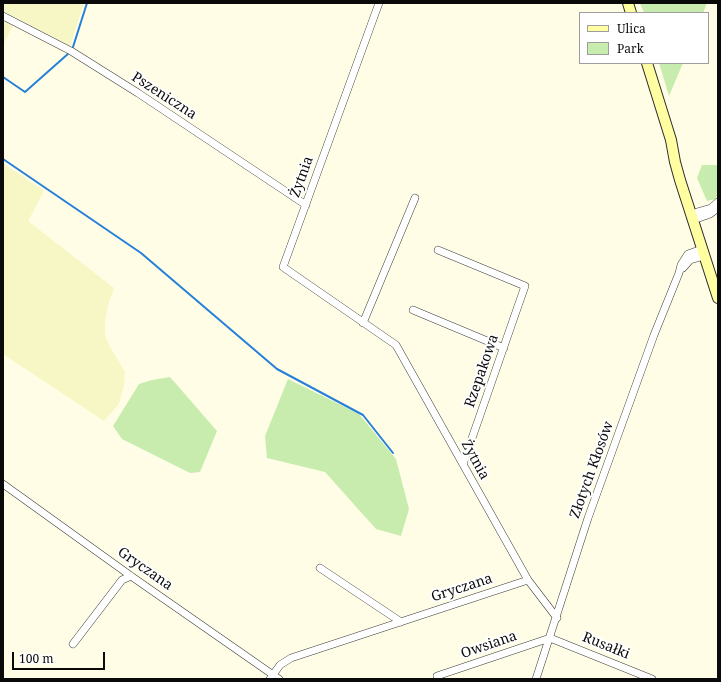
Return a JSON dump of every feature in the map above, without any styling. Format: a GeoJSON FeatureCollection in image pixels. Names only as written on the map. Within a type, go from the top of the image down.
{"type":"FeatureCollection","features":[{"type":"Feature","properties":{"kind":"main road"},"geometry":{"type":"LineString","coordinates":[[647,64],[671,140],[675,162],[696,215],[718,298]]}},
{"type":"Feature","properties":{"kind":"main road"},"geometry":{"type":"LineString","coordinates":[[705,252],[718,280]]}},
{"type":"Feature","properties":{"kind":"street","name":"Żytnia"},"geometry":{"type":"LineString","coordinates":[[379,3],[283,267],[396,345],[528,580],[557,618]]}},
{"type":"Feature","properties":{"kind":"street","name":"Pszeniczna"},"geometry":{"type":"LineString","coordinates":[[3,16],[71,51],[138,93],[306,205]]}},
{"type":"Feature","properties":{"kind":"street"},"geometry":{"type":"LineString","coordinates":[[363,323],[415,198]]}},
{"type":"Feature","properties":{"kind":"street"},"geometry":{"type":"LineString","coordinates":[[696,215],[718,202]]}},
{"type":"Feature","properties":{"kind":"street"},"geometry":{"type":"LineString","coordinates":[[696,215],[710,214],[718,208]]}},
{"type":"Feature","properties":{"kind":"street","name":"Rzepakowa"},"geometry":{"type":"LineString","coordinates":[[438,250],[525,286],[463,464]]}},
{"type":"Feature","properties":{"kind":"street","name":"Złotych Kłosów"},"geometry":{"type":"LineString","coordinates":[[536,679],[557,618],[588,518],[654,335],[679,273],[681,264],[685,257],[693,252],[705,252]]}},
{"type":"Feature","properties":{"kind":"street"},"geometry":{"type":"LineString","coordinates":[[413,310],[504,348]]}},
{"type":"Feature","properties":{"kind":"street","name":"Gryczana"},"geometry":{"type":"LineString","coordinates":[[3,484],[274,678],[280,665],[291,658],[528,580]]}},
{"type":"Feature","properties":{"kind":"street"},"geometry":{"type":"LineString","coordinates":[[320,568],[401,622]]}},
{"type":"Feature","properties":{"kind":"street"},"geometry":{"type":"LineString","coordinates":[[73,644],[122,580],[130,576]]}},
{"type":"Feature","properties":{"kind":"street","name":"Owsiana"},"geometry":{"type":"LineString","coordinates":[[437,676],[550,638]]}},
{"type":"Feature","properties":{"kind":"street","name":"Rusałki"},"geometry":{"type":"LineString","coordinates":[[550,638],[652,679]]}},
{"type":"Feature","properties":{"kind":"green space"},"geometry":{"type":"Polygon","coordinates":[[[3,3],[84,3],[70,46],[3,11],[3,3]]]}},
{"type":"Feature","properties":{"kind":"green space"},"geometry":{"type":"Polygon","coordinates":[[[640,3],[707,3],[703,12],[644,12],[640,3]]]}},
{"type":"Feature","properties":{"kind":"green space"},"geometry":{"type":"Polygon","coordinates":[[[3,19],[14,24],[3,45],[3,19]]]}},
{"type":"Feature","properties":{"kind":"green space"},"geometry":{"type":"Polygon","coordinates":[[[659,64],[683,64],[669,96],[659,64]]]}},
{"type":"Feature","properties":{"kind":"green space"},"geometry":{"type":"Polygon","coordinates":[[[3,163],[44,191],[28,221],[114,288],[108,305],[105,323],[105,336],[125,372],[124,385],[119,404],[104,421],[3,354],[3,163]]]}},
{"type":"Feature","properties":{"kind":"green space"},"geometry":{"type":"Polygon","coordinates":[[[702,165],[718,165],[718,193],[716,199],[707,201],[697,178],[702,165]]]}},
{"type":"Feature","properties":{"kind":"green space"},"geometry":{"type":"Polygon","coordinates":[[[170,377],[217,431],[200,472],[190,473],[122,439],[113,426],[139,384],[170,377]]]}},
{"type":"Feature","properties":{"kind":"green space"},"geometry":{"type":"Polygon","coordinates":[[[288,379],[359,414],[396,459],[409,509],[401,536],[376,529],[325,472],[267,458],[265,436],[288,379]]]}},
{"type":"Feature","properties":{"kind":"waterway"},"geometry":{"type":"LineString","coordinates":[[73,47],[87,3]]}},
{"type":"Feature","properties":{"kind":"waterway"},"geometry":{"type":"LineString","coordinates":[[3,77],[25,92],[69,53]]}},
{"type":"Feature","properties":{"kind":"waterway"},"geometry":{"type":"LineString","coordinates":[[3,159],[141,253],[277,369],[363,415],[393,453]]}}]}
